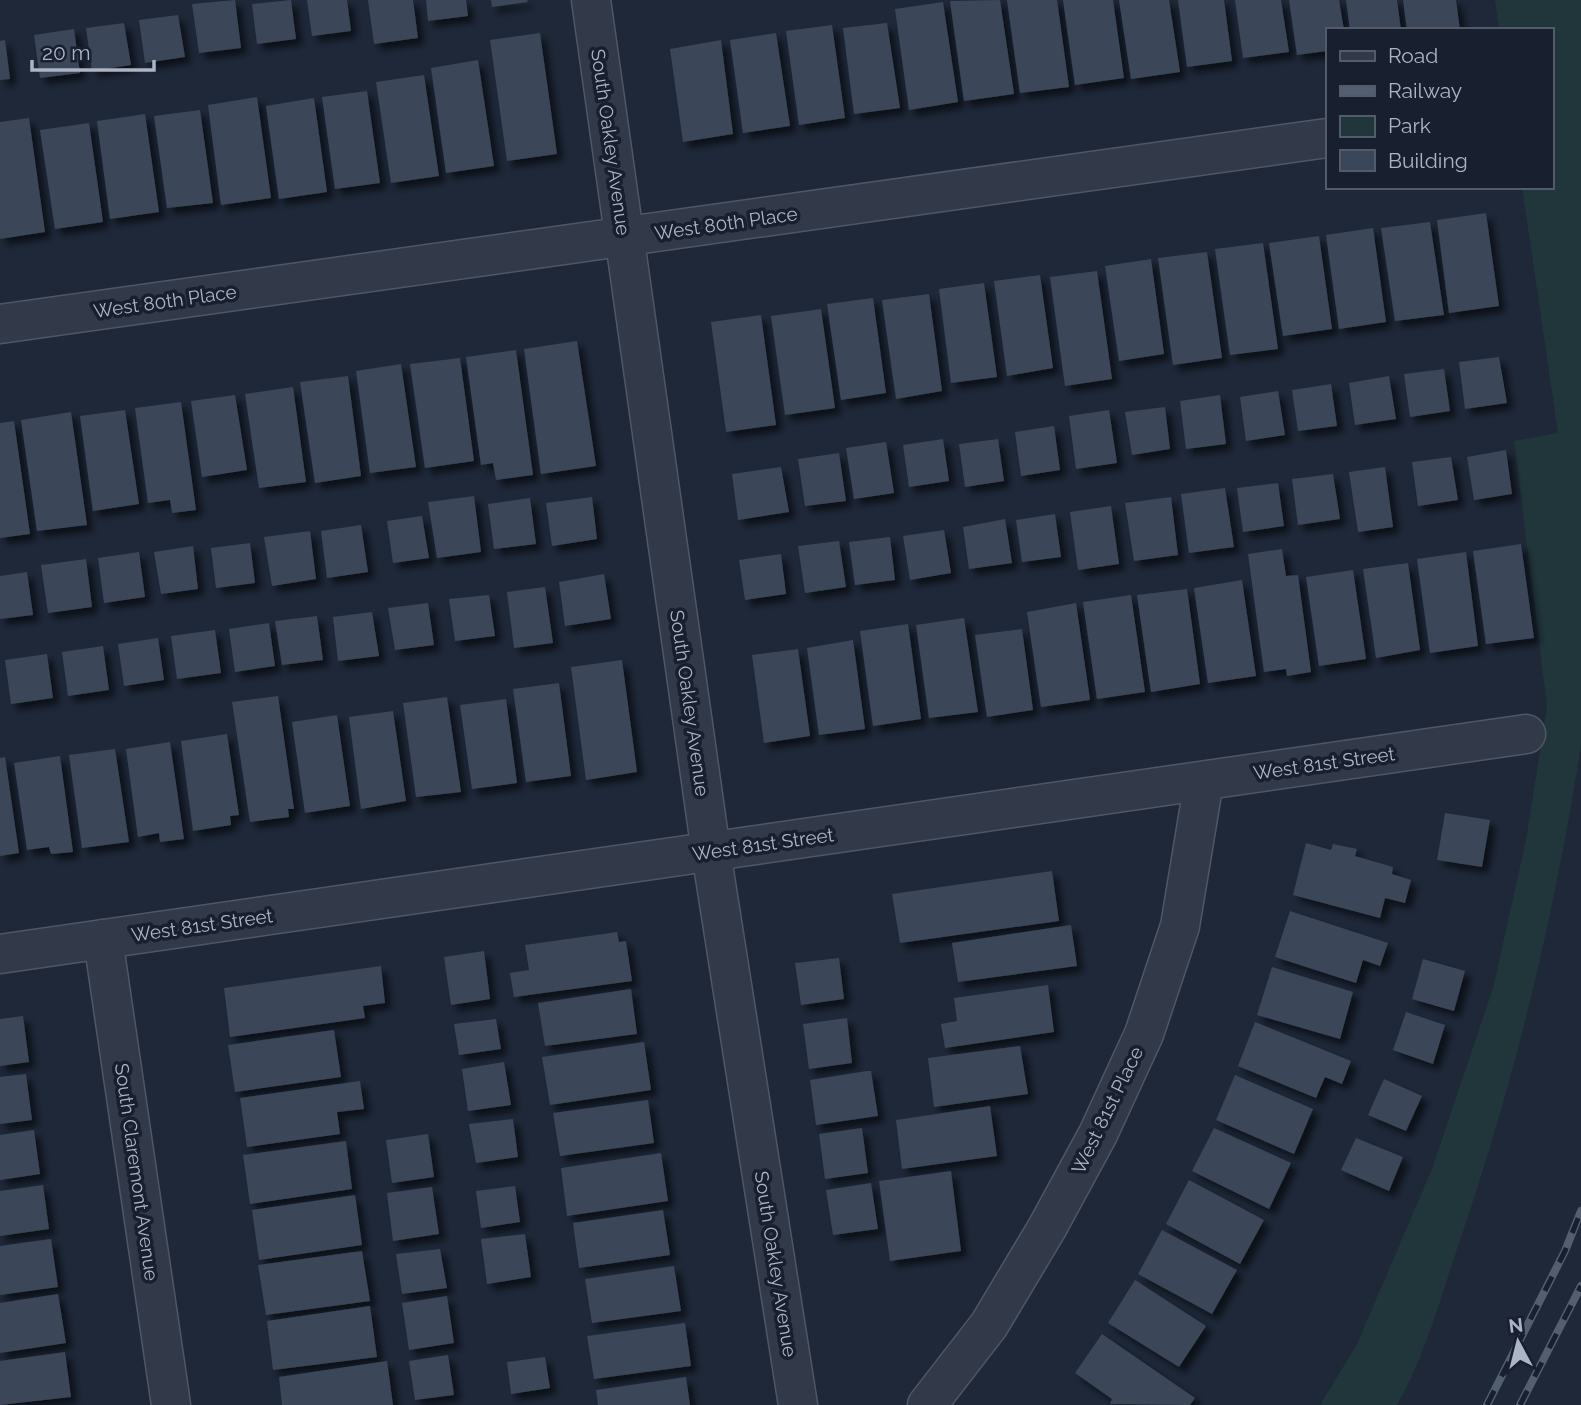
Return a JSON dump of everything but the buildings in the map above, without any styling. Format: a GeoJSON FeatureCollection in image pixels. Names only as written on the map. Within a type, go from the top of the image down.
{"type":"FeatureCollection","features":[{"type":"Feature","properties":{"kind":"street","name":"South Oakley Avenue"},"geometry":{"type":"LineString","coordinates":[[591,0],[711,852],[798,1405]]}},
{"type":"Feature","properties":{"kind":"street","name":"West 80th Place"},"geometry":{"type":"LineString","coordinates":[[0,324],[1326,138]]}},
{"type":"Feature","properties":{"kind":"street","name":"West 81st Street"},"geometry":{"type":"LineString","coordinates":[[0,954],[1526,734]]}},
{"type":"Feature","properties":{"kind":"street","name":"West 81st Place"},"geometry":{"type":"LineString","coordinates":[[928,1405],[989,1325],[1047,1228],[1098,1134],[1144,1034],[1180,926],[1204,781]]}},
{"type":"Feature","properties":{"kind":"street","name":"South Claremont Avenue"},"geometry":{"type":"LineString","coordinates":[[103,939],[171,1405]]}},
{"type":"Feature","properties":{"kind":"green space"},"geometry":{"type":"Polygon","coordinates":[[[1495,0],[1581,0],[1581,745],[1559,872],[1515,1061],[1478,1185],[1424,1347],[1397,1405],[1320,1405],[1357,1344],[1432,1169],[1493,988],[1526,840],[1547,706],[1514,441],[1558,433],[1522,189],[1553,189],[1553,28],[1499,28],[1495,0]]]}},
{"type":"Feature","properties":{"kind":"railway"},"geometry":{"type":"LineString","coordinates":[[1487,1405],[1565,1251],[1581,1211]]}},
{"type":"Feature","properties":{"kind":"railway"},"geometry":{"type":"LineString","coordinates":[[1520,1405],[1581,1286]]}}]}
